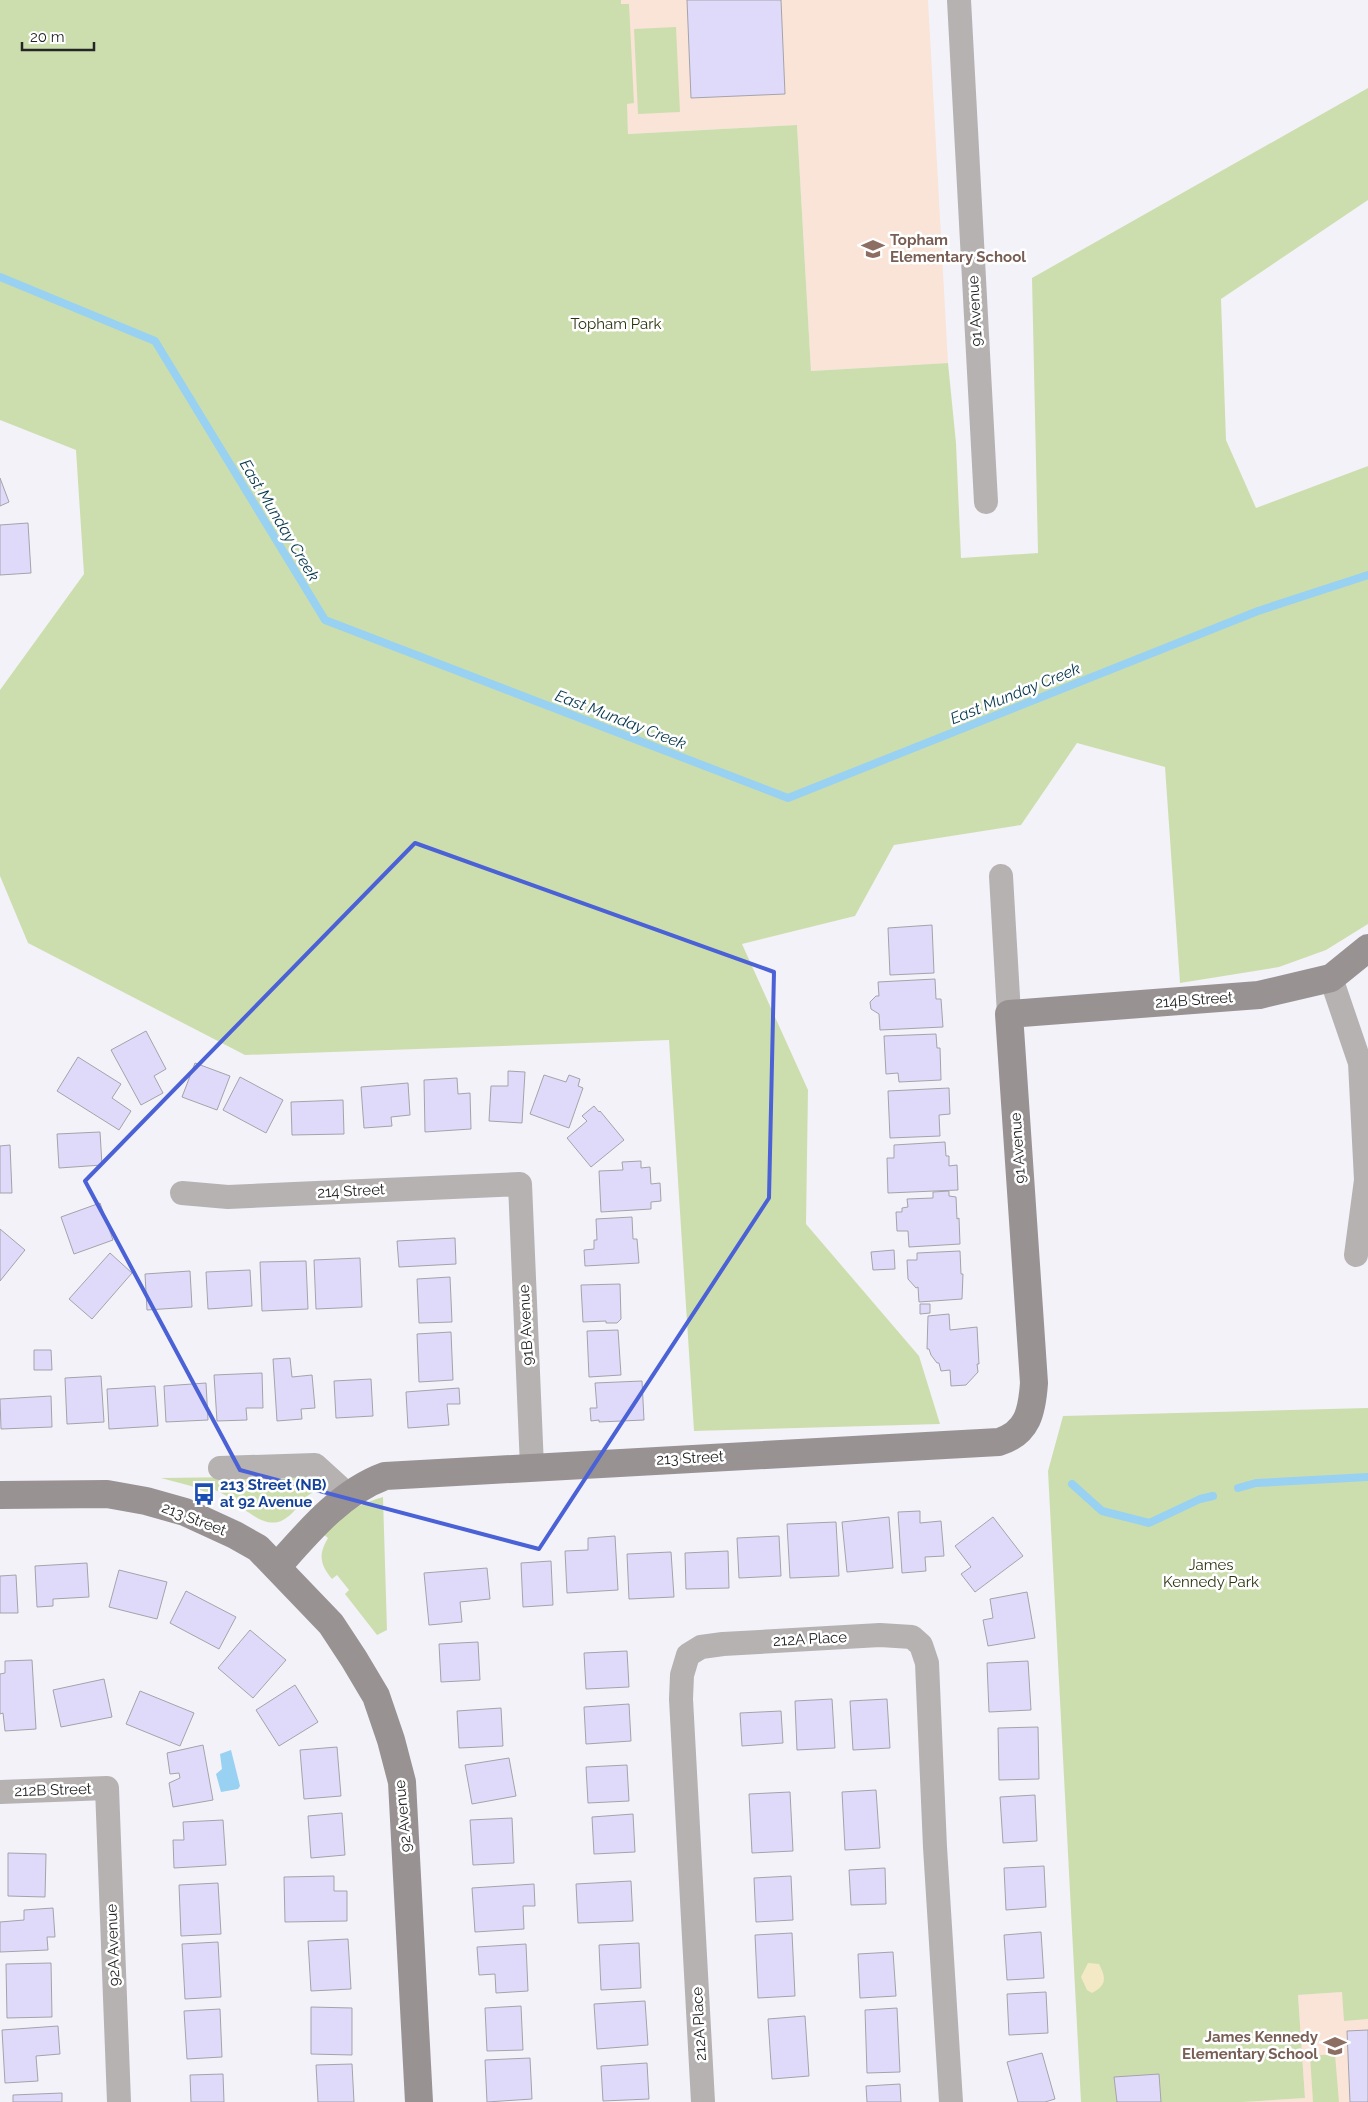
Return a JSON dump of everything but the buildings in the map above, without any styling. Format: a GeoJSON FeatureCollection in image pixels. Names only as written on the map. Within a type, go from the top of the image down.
{"type":"FeatureCollection","features":[{"type":"Feature","properties":{"kind":"street","name":"91 Avenue"},"geometry":{"type":"LineString","coordinates":[[959,0],[986,502]]}},
{"type":"Feature","properties":{"kind":"street","name":"91 Avenue"},"geometry":{"type":"LineString","coordinates":[[1001,876],[1034,1383],[1031,1408],[1027,1419]]}},
{"type":"Feature","properties":{"kind":"street","name":"214B Street"},"geometry":{"type":"LineString","coordinates":[[1009,1014],[1260,995],[1331,978],[1368,948]]}},
{"type":"Feature","properties":{"kind":"street"},"geometry":{"type":"LineString","coordinates":[[1331,978],[1360,1063],[1366,1180],[1356,1255]]}},
{"type":"Feature","properties":{"kind":"street","name":"214 Street"},"geometry":{"type":"LineString","coordinates":[[182,1193],[228,1197],[520,1184]]}},
{"type":"Feature","properties":{"kind":"street","name":"91B Avenue"},"geometry":{"type":"LineString","coordinates":[[520,1184],[532,1467]]}},
{"type":"Feature","properties":{"kind":"street","name":"213 Street"},"geometry":{"type":"LineString","coordinates":[[0,1495],[107,1494],[146,1501],[186,1512],[235,1535],[258,1548],[277,1567],[304,1536],[348,1495],[365,1483],[385,1476],[999,1442],[1019,1432],[1027,1419]]}},
{"type":"Feature","properties":{"kind":"street"},"geometry":{"type":"LineString","coordinates":[[220,1468],[314,1465],[348,1495]]}},
{"type":"Feature","properties":{"kind":"street","name":"92 Avenue"},"geometry":{"type":"LineString","coordinates":[[277,1567],[336,1631],[376,1696],[391,1740],[402,1782],[419,2102]]}},
{"type":"Feature","properties":{"kind":"street","name":"212A Place"},"geometry":{"type":"LineString","coordinates":[[703,2102],[681,1699],[682,1675],[688,1655],[701,1647],[723,1644],[880,1634],[912,1637],[921,1645],[927,1663],[935,1847],[951,2102]]}},
{"type":"Feature","properties":{"kind":"street","name":"212B Street"},"geometry":{"type":"LineString","coordinates":[[0,1792],[107,1788]]}},
{"type":"Feature","properties":{"kind":"street","name":"92A Avenue"},"geometry":{"type":"LineString","coordinates":[[107,1788],[119,2102]]}},
{"type":"Feature","properties":{"kind":"highlighted area"},"geometry":{"type":"Polygon","coordinates":[[[415,843],[774,972],[769,1198],[539,1549],[240,1470],[85,1181],[415,843]]]}},
{"type":"Feature","properties":{"kind":"shaded area","name":"Topham Elementary School"},"geometry":{"type":"Polygon","coordinates":[[[621,0],[928,0],[948,363],[811,371],[797,125],[628,134],[621,0]]]}},
{"type":"Feature","properties":{"kind":"shaded area","name":"James Kennedy Elementary School"},"geometry":{"type":"Polygon","coordinates":[[[1368,1990],[1368,2102],[1243,2102],[1305,2098],[1298,1995],[1368,1990]]]}},
{"type":"Feature","properties":{"kind":"green space","name":"Topham Park"},"geometry":{"type":"Polygon","coordinates":[[[0,0],[621,0],[621,4],[629,4],[634,103],[627,104],[628,134],[797,125],[811,371],[948,363],[956,443],[961,558],[1038,553],[1032,278],[1368,88],[1368,200],[1221,299],[1226,440],[1256,508],[1368,466],[1368,924],[1326,950],[1279,967],[1180,983],[1165,767],[1077,743],[1021,825],[894,845],[855,916],[742,944],[808,1090],[806,1224],[919,1356],[940,1424],[694,1431],[669,1040],[245,1055],[28,943],[0,876],[0,690],[84,574],[76,450],[0,420],[0,0]]]}},
{"type":"Feature","properties":{"kind":"green space"},"geometry":{"type":"Polygon","coordinates":[[[676,27],[680,112],[638,114],[634,29],[676,27]]]}},
{"type":"Feature","properties":{"kind":"green space","name":"James Kennedy Park"},"geometry":{"type":"Polygon","coordinates":[[[1368,1408],[1368,2019],[1344,2021],[1342,1992],[1298,1995],[1305,2098],[1243,2102],[1081,2102],[1048,1471],[1063,1416],[1368,1408]]]}},
{"type":"Feature","properties":{"kind":"green space"},"geometry":{"type":"Polygon","coordinates":[[[300,1476],[310,1479],[319,1487],[283,1520],[271,1523],[256,1517],[243,1509],[245,1505],[215,1490],[212,1495],[191,1486],[161,1478],[300,1476]]]}},
{"type":"Feature","properties":{"kind":"green space"},"geometry":{"type":"Polygon","coordinates":[[[383,1497],[387,1630],[377,1635],[345,1594],[349,1590],[337,1575],[332,1579],[328,1574],[323,1564],[322,1554],[328,1538],[323,1534],[329,1527],[350,1511],[383,1497]]]}},
{"type":"Feature","properties":{"kind":"green space"},"geometry":{"type":"Polygon","coordinates":[[[1335,2054],[1339,2102],[1313,2102],[1310,2056],[1335,2054]]]}},
{"type":"Feature","properties":{"kind":"sand"},"geometry":{"type":"Polygon","coordinates":[[[1088,1963],[1099,1964],[1104,1977],[1103,1984],[1092,1993],[1087,1990],[1081,1977],[1088,1963]]]}},
{"type":"Feature","properties":{"kind":"water"},"geometry":{"type":"Polygon","coordinates":[[[231,1750],[240,1786],[238,1789],[221,1792],[216,1774],[222,1769],[220,1754],[231,1750]]]}},
{"type":"Feature","properties":{"kind":"waterway","name":"East Munday Creek"},"geometry":{"type":"LineString","coordinates":[[0,277],[155,341],[325,620],[788,798],[1258,611],[1368,575]]}},
{"type":"Feature","properties":{"kind":"waterway"},"geometry":{"type":"LineString","coordinates":[[1238,1488],[1256,1483],[1368,1477]]}},
{"type":"Feature","properties":{"kind":"waterway"},"geometry":{"type":"LineString","coordinates":[[1072,1484],[1102,1511],[1149,1523],[1200,1499],[1213,1496]]}},
{"type":"Feature","properties":{"kind":"place","name":"Topham Elementary School"},"geometry":{"type":"Point","coordinates":[873,249]}},
{"type":"Feature","properties":{"kind":"place","name":"213 Street (NB) at 92 Avenue"},"geometry":{"type":"Point","coordinates":[204,1494]}},
{"type":"Feature","properties":{"kind":"place","name":"James Kennedy Elementary School"},"geometry":{"type":"Point","coordinates":[1335,2046]}}]}
